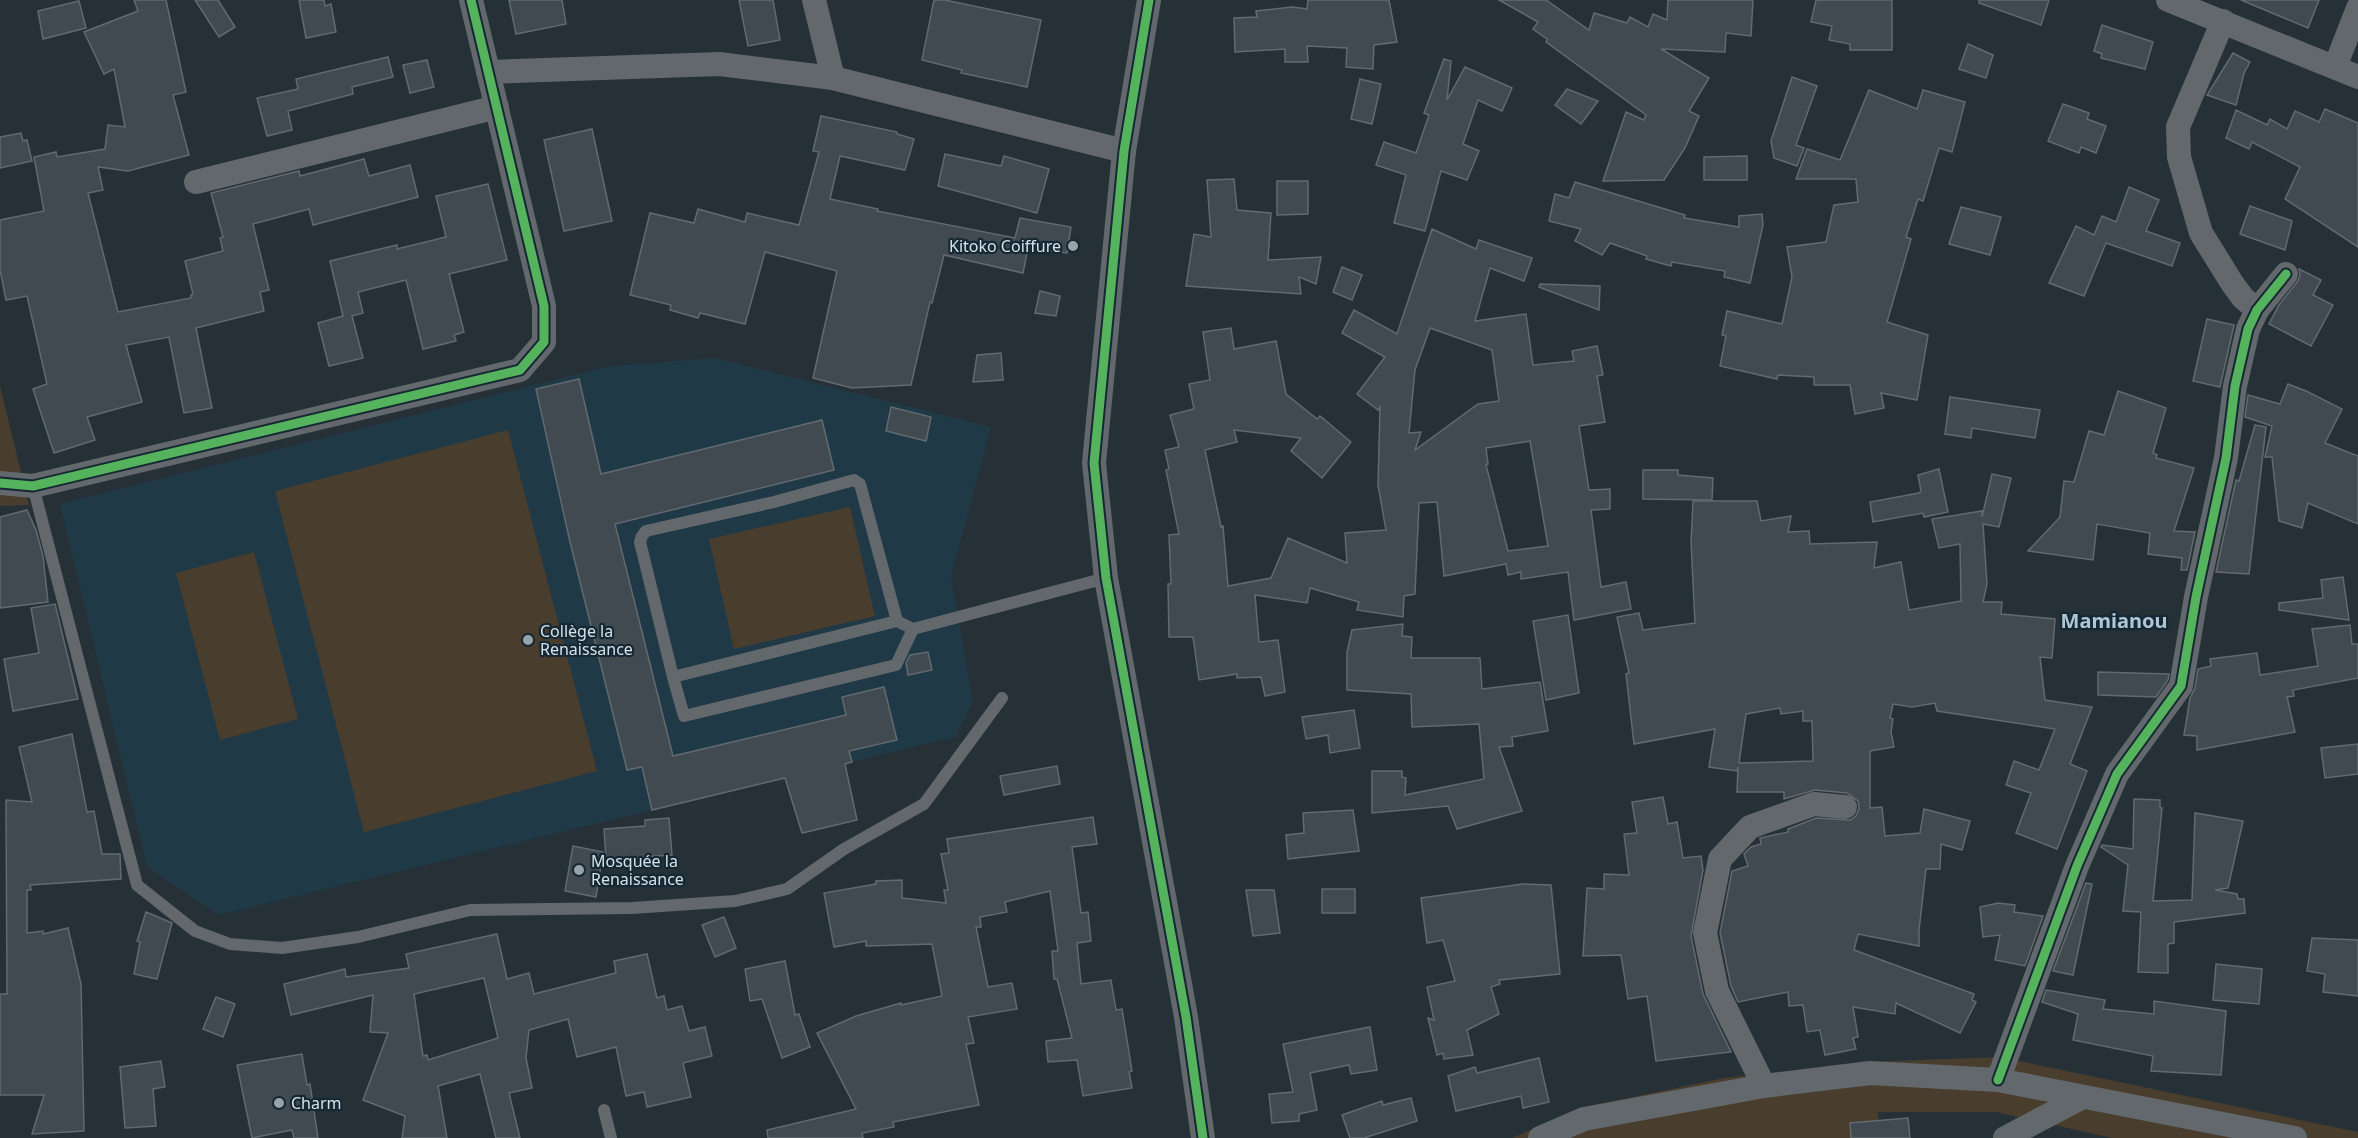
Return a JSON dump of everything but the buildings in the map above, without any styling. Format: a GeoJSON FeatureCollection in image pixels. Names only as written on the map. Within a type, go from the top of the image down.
{"type":"FeatureCollection","features":[{"type":"Feature","properties":{"kind":"street"},"geometry":{"type":"LineString","coordinates":[[0,483],[33,486],[520,370],[544,342],[544,306],[471,0]]}},
{"type":"Feature","properties":{"kind":"street"},"geometry":{"type":"LineString","coordinates":[[814,0],[833,78]]}},
{"type":"Feature","properties":{"kind":"street"},"geometry":{"type":"LineString","coordinates":[[1149,0],[1124,151],[1094,463],[1106,578],[1186,1017],[1203,1138]]}},
{"type":"Feature","properties":{"kind":"street"},"geometry":{"type":"LineString","coordinates":[[2168,0],[2358,77]]}},
{"type":"Feature","properties":{"kind":"street"},"geometry":{"type":"LineString","coordinates":[[2334,67],[2358,8]]}},
{"type":"Feature","properties":{"kind":"street"},"geometry":{"type":"LineString","coordinates":[[2223,21],[2178,127],[2178,157],[2201,232],[2237,291],[2258,310]]}},
{"type":"Feature","properties":{"kind":"street"},"geometry":{"type":"LineString","coordinates":[[488,72],[719,64],[833,78],[1124,151]]}},
{"type":"Feature","properties":{"kind":"street"},"geometry":{"type":"LineString","coordinates":[[196,182],[497,107]]}},
{"type":"Feature","properties":{"kind":"street"},"geometry":{"type":"LineString","coordinates":[[1998,1080],[2077,866],[2117,774],[2181,686],[2196,597],[2226,458],[2235,386],[2248,329],[2258,310],[2286,274]]}},
{"type":"Feature","properties":{"kind":"street"},"geometry":{"type":"LineString","coordinates":[[1764,1086],[1718,991],[1705,933],[1720,859],[1750,827],[1814,804],[1845,807]]}},
{"type":"Feature","properties":{"kind":"street"},"geometry":{"type":"LineString","coordinates":[[1540,1138],[1584,1119],[1764,1086],[1870,1073],[1998,1080],[2295,1138]]}},
{"type":"Feature","properties":{"kind":"street"},"geometry":{"type":"LineString","coordinates":[[2005,1138],[2083,1097]]}},
{"type":"Feature","properties":{"kind":"lane"},"geometry":{"type":"LineString","coordinates":[[897,621],[860,484],[854,480],[774,502],[646,531],[640,542],[682,715],[687,717],[896,665],[913,629]]}},
{"type":"Feature","properties":{"kind":"lane"},"geometry":{"type":"LineString","coordinates":[[33,486],[137,885],[195,931],[230,944],[282,948],[358,937],[470,910],[632,908],[735,901],[787,889],[844,849],[924,804],[1002,698]]}},
{"type":"Feature","properties":{"kind":"lane"},"geometry":{"type":"LineString","coordinates":[[672,677],[897,621],[913,629],[1106,578]]}},
{"type":"Feature","properties":{"kind":"lane"},"geometry":{"type":"LineString","coordinates":[[604,1110],[611,1138]]}},
{"type":"Feature","properties":{"kind":"shaded area","name":"Collège la Renaissance"},"geometry":{"type":"Polygon","coordinates":[[[715,358],[991,427],[951,577],[973,702],[955,737],[219,915],[147,867],[60,504],[610,366],[715,358]]]}},
{"type":"Feature","properties":{"kind":"shaded area"},"geometry":{"type":"Polygon","coordinates":[[[0,386],[29,505],[0,506],[0,386]]]}},
{"type":"Feature","properties":{"kind":"shaded area"},"geometry":{"type":"Polygon","coordinates":[[[508,430],[597,771],[364,832],[275,491],[508,430]]]}},
{"type":"Feature","properties":{"kind":"shaded area"},"geometry":{"type":"Polygon","coordinates":[[[850,507],[875,616],[734,649],[709,539],[850,507]]]}},
{"type":"Feature","properties":{"kind":"shaded area"},"geometry":{"type":"Polygon","coordinates":[[[254,552],[298,719],[220,740],[176,573],[254,552]]]}},
{"type":"Feature","properties":{"kind":"shaded area"},"geometry":{"type":"Polygon","coordinates":[[[2000,1057],[2358,1132],[2358,1138],[2112,1138],[1996,1112],[1878,1112],[1879,1138],[1512,1138],[1581,1108],[1724,1078],[1869,1062],[2000,1057]]]}},
{"type":"Feature","properties":{"kind":"cycle path"},"geometry":{"type":"LineString","coordinates":[[0,483],[33,486],[520,370],[544,342],[544,306],[471,0]]}},
{"type":"Feature","properties":{"kind":"cycle path"},"geometry":{"type":"LineString","coordinates":[[1149,0],[1124,151],[1094,463],[1106,578],[1186,1017],[1203,1138]]}},
{"type":"Feature","properties":{"kind":"cycle path"},"geometry":{"type":"LineString","coordinates":[[1998,1080],[2077,866],[2117,774],[2181,686],[2196,597],[2226,458],[2235,386],[2248,329],[2257,310],[2286,274]]}},
{"type":"Feature","properties":{"kind":"place","name":"Kitoko Coiffure"},"geometry":{"type":"Point","coordinates":[1073,246]}},
{"type":"Feature","properties":{"kind":"place","name":"Collège la Renaissance"},"geometry":{"type":"Point","coordinates":[528,640]}},
{"type":"Feature","properties":{"kind":"place","name":"Mosquée la Renaissance"},"geometry":{"type":"Point","coordinates":[579,870]}},
{"type":"Feature","properties":{"kind":"place","name":"Charm"},"geometry":{"type":"Point","coordinates":[279,1103]}},
{"type":"Feature","properties":{"kind":"district","name":"Mamianou"},"geometry":{"type":"Point","coordinates":[2114,621]}}]}
